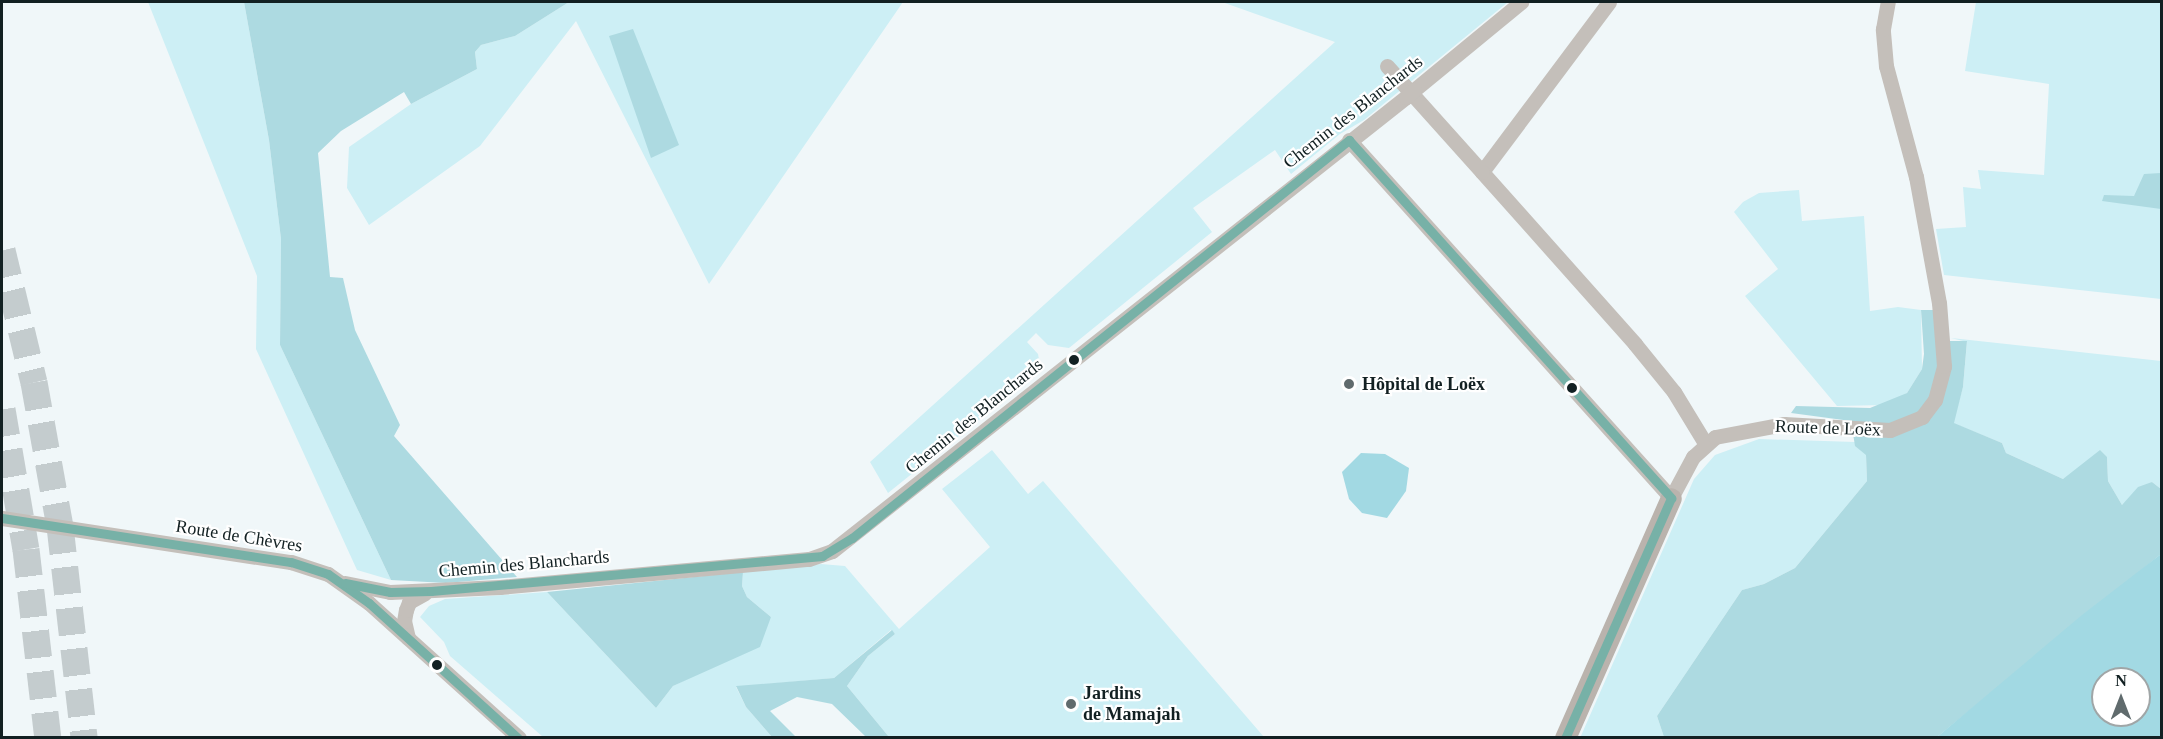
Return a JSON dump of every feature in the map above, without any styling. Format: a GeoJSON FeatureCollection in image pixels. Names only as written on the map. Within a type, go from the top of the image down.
{"type":"FeatureCollection","features":[{"type":"Feature","properties":{"kind":"street","name":"Chemin des Blanchards"},"geometry":{"type":"LineString","coordinates":[[345,583],[390,592],[431,591],[809,559],[832,551],[1410,94],[1521,2]]}},
{"type":"Feature","properties":{"kind":"street"},"geometry":{"type":"LineString","coordinates":[[1482,172],[1610,2]]}},
{"type":"Feature","properties":{"kind":"street","name":"Route de Loëx"},"geometry":{"type":"LineString","coordinates":[[1705,443],[1726,433],[1784,424],[1890,430],[1922,417],[1935,400],[1944,366],[1942,327],[1925,219],[1886,66],[1883,29],[1888,2]]}},
{"type":"Feature","properties":{"kind":"street"},"geometry":{"type":"LineString","coordinates":[[1387,66],[1635,344],[1674,392],[1705,443],[1688,464],[1671,498],[1564,738]]}},
{"type":"Feature","properties":{"kind":"street"},"geometry":{"type":"LineString","coordinates":[[1349,140],[1671,498]]}},
{"type":"Feature","properties":{"kind":"street","name":"Route de Chèvres"},"geometry":{"type":"LineString","coordinates":[[2,518],[291,562],[345,583],[519,738]]}},
{"type":"Feature","properties":{"kind":"street"},"geometry":{"type":"LineString","coordinates":[[409,639],[404,621],[409,602],[431,591]]}},
{"type":"Feature","properties":{"kind":"shaded area"},"geometry":{"type":"Polygon","coordinates":[[[148,2],[244,2],[269,140],[281,239],[280,345],[391,580],[357,570],[256,349],[257,276],[148,2]]]}},
{"type":"Feature","properties":{"kind":"shaded area"},"geometry":{"type":"Polygon","coordinates":[[[244,2],[569,2],[515,36],[481,45],[475,52],[477,69],[411,104],[404,92],[341,131],[318,153],[330,277],[343,278],[355,330],[400,425],[394,436],[517,577],[446,583],[391,580],[280,345],[281,239],[269,140],[244,2]]]}},
{"type":"Feature","properties":{"kind":"shaded area"},"geometry":{"type":"Polygon","coordinates":[[[569,2],[903,2],[709,284],[576,21],[480,146],[369,225],[347,188],[349,147],[411,104],[477,69],[475,52],[481,45],[515,36],[569,2]]]}},
{"type":"Feature","properties":{"kind":"shaded area"},"geometry":{"type":"Polygon","coordinates":[[[1222,2],[1508,2],[1364,120],[1340,134],[1291,174],[1275,150],[1193,208],[1212,232],[1069,348],[1048,345],[1036,333],[1027,342],[1038,354],[1041,370],[888,493],[870,462],[1335,42],[1222,2]]]}},
{"type":"Feature","properties":{"kind":"shaded area"},"geometry":{"type":"Polygon","coordinates":[[[1976,2],[2161,2],[2161,299],[1944,275],[1936,229],[1966,227],[1963,187],[1981,189],[1978,170],[2044,175],[2049,84],[1965,71],[1976,2]]]}},
{"type":"Feature","properties":{"kind":"shaded area"},"geometry":{"type":"Polygon","coordinates":[[[633,29],[679,145],[651,158],[609,36],[633,29]]]}},
{"type":"Feature","properties":{"kind":"shaded area"},"geometry":{"type":"Polygon","coordinates":[[[2161,173],[2161,209],[2102,201],[2104,195],[2134,196],[2144,174],[2161,173]]]}},
{"type":"Feature","properties":{"kind":"shaded area"},"geometry":{"type":"Polygon","coordinates":[[[1799,190],[1802,221],[1864,216],[1870,311],[1898,307],[1921,310],[1922,369],[1907,393],[1885,405],[1837,406],[1745,296],[1778,269],[1734,212],[1743,202],[1759,193],[1799,190]]]}},
{"type":"Feature","properties":{"kind":"shaded area"},"geometry":{"type":"Polygon","coordinates":[[[1921,310],[1934,310],[1937,341],[1967,341],[1963,387],[1954,423],[2002,443],[2006,453],[2063,479],[2100,450],[2107,457],[2108,481],[2122,505],[2138,487],[2152,482],[2161,489],[2161,554],[1937,737],[1664,737],[1657,716],[1742,590],[1764,584],[1795,568],[1867,481],[1866,455],[1855,446],[1851,421],[1791,413],[1796,406],[1870,408],[1907,393],[1922,369],[1924,354],[1921,310]]]}},
{"type":"Feature","properties":{"kind":"shaded area"},"geometry":{"type":"Polygon","coordinates":[[[1951,338],[2161,361],[2161,489],[2152,482],[2122,505],[2108,481],[2107,457],[2063,479],[2006,453],[2002,443],[1953,423],[1963,387],[1967,342],[1951,338]]]}},
{"type":"Feature","properties":{"kind":"shaded area"},"geometry":{"type":"Polygon","coordinates":[[[1759,439],[1855,442],[1866,454],[1867,481],[1795,568],[1764,584],[1742,590],[1657,716],[1664,737],[1580,738],[1694,479],[1715,455],[1759,439]]]}},
{"type":"Feature","properties":{"kind":"shaded area"},"geometry":{"type":"Polygon","coordinates":[[[992,450],[1028,494],[1043,481],[1264,737],[889,737],[847,686],[868,656],[895,634],[891,630],[834,678],[736,687],[746,707],[772,737],[543,737],[450,656],[444,642],[420,617],[429,606],[445,599],[547,592],[656,708],[673,686],[695,675],[771,617],[747,597],[742,586],[743,572],[821,564],[845,566],[899,629],[990,547],[942,489],[992,450]]]}},
{"type":"Feature","properties":{"kind":"shaded area"},"geometry":{"type":"Polygon","coordinates":[[[1361,453],[1385,454],[1409,468],[1406,491],[1387,518],[1362,513],[1349,499],[1342,472],[1361,453]]]}},
{"type":"Feature","properties":{"kind":"shaded area"},"geometry":{"type":"Polygon","coordinates":[[[2161,554],[2161,737],[1937,737],[2082,615],[2161,554]]]}},
{"type":"Feature","properties":{"kind":"shaded area"},"geometry":{"type":"Polygon","coordinates":[[[743,572],[742,586],[747,597],[771,617],[760,647],[673,686],[656,708],[547,592],[743,572]]]}},
{"type":"Feature","properties":{"kind":"shaded area"},"geometry":{"type":"Polygon","coordinates":[[[892,630],[895,634],[868,656],[847,686],[889,737],[866,737],[832,704],[797,697],[770,711],[796,737],[772,737],[746,707],[736,686],[834,678],[892,630]]]}},
{"type":"Feature","properties":{"kind":"tunnel"},"geometry":{"type":"LineString","coordinates":[[2,250],[34,382],[60,526],[84,738]]}},
{"type":"Feature","properties":{"kind":"tunnel"},"geometry":{"type":"LineString","coordinates":[[2,409],[26,549],[48,738]]}},
{"type":"Feature","properties":{"kind":"transit line"},"geometry":{"type":"LineString","coordinates":[[345,583],[390,592],[431,591],[822,556],[852,538],[1349,140],[1671,498],[1565,738]]}},
{"type":"Feature","properties":{"kind":"transit line"},"geometry":{"type":"LineString","coordinates":[[2,518],[291,562],[328,574],[369,603],[518,738]]}},
{"type":"Feature","properties":{"kind":"place","name":"Hôpital de Loëx"},"geometry":{"type":"Point","coordinates":[1349,384]}},
{"type":"Feature","properties":{"kind":"place","name":"Jardins de Mamajah"},"geometry":{"type":"Point","coordinates":[1071,704]}}]}
